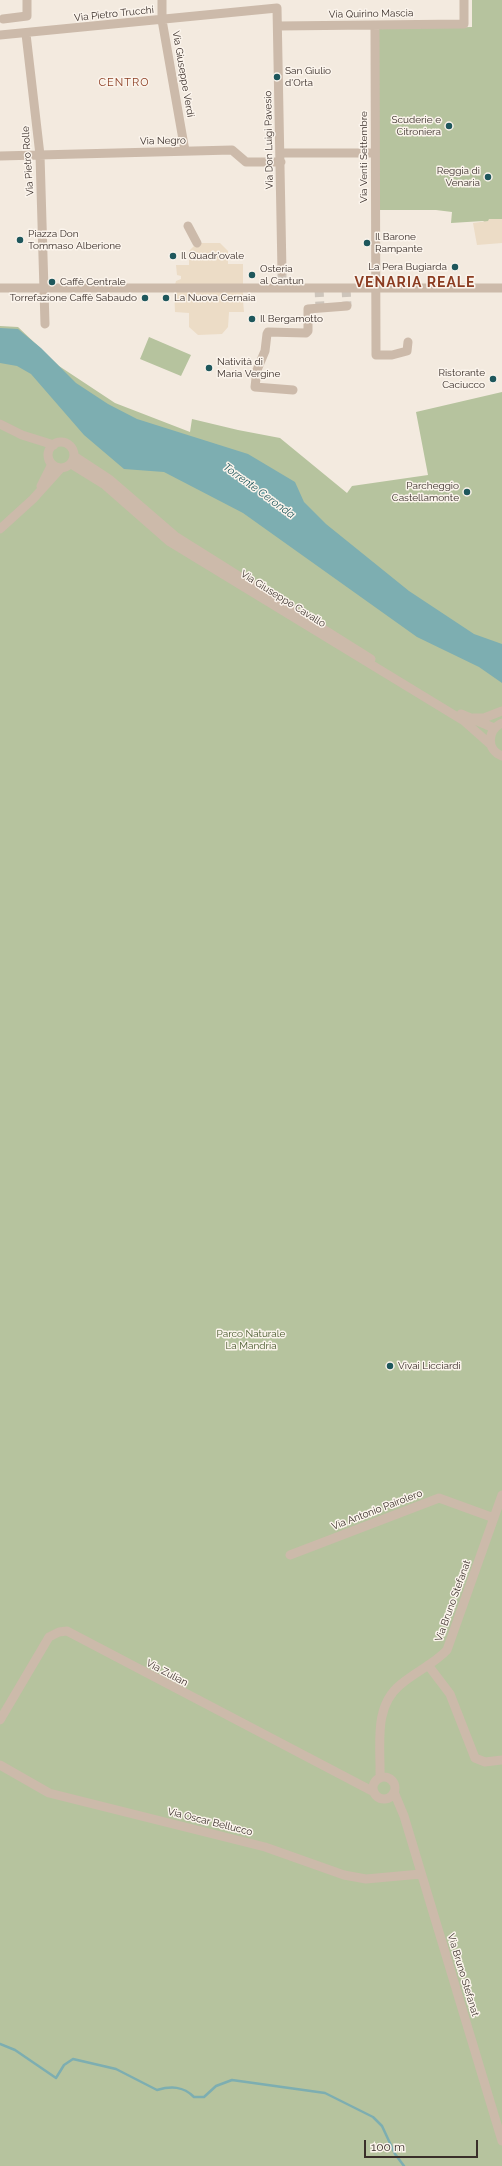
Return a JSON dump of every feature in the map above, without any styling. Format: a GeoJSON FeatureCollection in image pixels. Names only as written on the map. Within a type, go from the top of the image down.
{"type":"FeatureCollection","features":[{"type":"Feature","properties":{"kind":"street"},"geometry":{"type":"LineString","coordinates":[[3,19],[26,17],[28,14],[27,0]]}},
{"type":"Feature","properties":{"kind":"street","name":"Via Giuseppe Verdi"},"geometry":{"type":"LineString","coordinates":[[162,0],[162,20],[185,152]]}},
{"type":"Feature","properties":{"kind":"street","name":"Via Quirino Mascia"},"geometry":{"type":"LineString","coordinates":[[278,26],[464,24],[464,0]]}},
{"type":"Feature","properties":{"kind":"street","name":"Via Pietro Trucchi"},"geometry":{"type":"LineString","coordinates":[[0,35],[26,34],[277,8]]}},
{"type":"Feature","properties":{"kind":"street","name":"Via Don Luigi Pavesio"},"geometry":{"type":"LineString","coordinates":[[277,8],[282,272]]}},
{"type":"Feature","properties":{"kind":"street","name":"Via Venti Settembre"},"geometry":{"type":"LineString","coordinates":[[375,26],[376,355],[392,355],[407,351],[408,342]]}},
{"type":"Feature","properties":{"kind":"street","name":"Via Pietro Rolle"},"geometry":{"type":"LineString","coordinates":[[26,34],[40,155],[45,324]]}},
{"type":"Feature","properties":{"kind":"street","name":"Via Negro"},"geometry":{"type":"LineString","coordinates":[[0,156],[232,150],[246,162],[281,157],[375,153]]}},
{"type":"Feature","properties":{"kind":"street"},"geometry":{"type":"LineString","coordinates":[[188,226],[197,243]]}},
{"type":"Feature","properties":{"kind":"street"},"geometry":{"type":"LineString","coordinates":[[0,288],[502,288]]}},
{"type":"Feature","properties":{"kind":"street"},"geometry":{"type":"LineString","coordinates":[[293,390],[255,387],[257,370],[265,351],[268,332],[306,333],[308,331],[308,309],[347,306]]}},
{"type":"Feature","properties":{"kind":"street"},"geometry":{"type":"LineString","coordinates":[[0,424],[51,449],[66,444],[72,449],[72,460],[56,466],[33,498],[0,529]]}},
{"type":"Feature","properties":{"kind":"street"},"geometry":{"type":"LineString","coordinates":[[51,449],[56,466]]}},
{"type":"Feature","properties":{"kind":"street","name":"Via Giuseppe Cavallo"},"geometry":{"type":"LineString","coordinates":[[72,460],[109,479],[175,536],[467,718],[498,726]]}},
{"type":"Feature","properties":{"kind":"street","name":"Via Giuseppe Cavallo"},"geometry":{"type":"LineString","coordinates":[[72,460],[104,485],[170,542],[464,722],[501,757]]}},
{"type":"Feature","properties":{"kind":"street"},"geometry":{"type":"LineString","coordinates":[[467,718],[484,718],[502,711]]}},
{"type":"Feature","properties":{"kind":"street"},"geometry":{"type":"LineString","coordinates":[[490,745],[490,736],[498,726]]}},
{"type":"Feature","properties":{"kind":"street","name":"Via Bruno Stefanat"},"geometry":{"type":"LineString","coordinates":[[381,1779],[381,1714],[387,1698],[400,1685],[439,1658],[447,1650],[502,1495]]}},
{"type":"Feature","properties":{"kind":"street","name":"Via Antonio Pairolero"},"geometry":{"type":"LineString","coordinates":[[290,1555],[439,1498],[494,1518]]}},
{"type":"Feature","properties":{"kind":"street","name":"Via Zulian"},"geometry":{"type":"LineString","coordinates":[[0,1720],[49,1637],[59,1632],[67,1631],[374,1792]]}},
{"type":"Feature","properties":{"kind":"street"},"geometry":{"type":"LineString","coordinates":[[428,1665],[450,1694],[475,1758],[485,1762],[502,1760]]}},
{"type":"Feature","properties":{"kind":"street","name":"Via Oscar Bellucco"},"geometry":{"type":"LineString","coordinates":[[0,1765],[48,1793],[265,1847],[344,1875],[366,1879],[420,1874]]}},
{"type":"Feature","properties":{"kind":"street"},"geometry":{"type":"LineString","coordinates":[[361,1786],[381,1779],[393,1781],[394,1792],[386,1798],[377,1796],[374,1792],[381,1779]]}},
{"type":"Feature","properties":{"kind":"street","name":"Via Bruno Stefanat"},"geometry":{"type":"LineString","coordinates":[[394,1792],[404,1816],[420,1874],[502,2141]]}},
{"type":"Feature","properties":{"kind":"street","name":"Via Bruno Stefanat"},"geometry":{"type":"LineString","coordinates":[[386,1798],[404,1816]]}},
{"type":"Feature","properties":{"kind":"green space"},"geometry":{"type":"Polygon","coordinates":[[[472,0],[502,0],[502,232],[483,221],[451,223],[452,212],[436,210],[378,210],[379,29],[472,27],[472,0]]]}},
{"type":"Feature","properties":{"kind":"green space","name":"Parco Naturale La Mandria"},"geometry":{"type":"Polygon","coordinates":[[[0,326],[18,327],[59,366],[115,403],[190,432],[192,419],[280,438],[347,493],[352,486],[428,475],[416,412],[502,392],[502,2166],[0,2166],[0,326]]]}},
{"type":"Feature","properties":{"kind":"green space"},"geometry":{"type":"Polygon","coordinates":[[[149,337],[191,355],[181,376],[140,359],[149,337]]]}},
{"type":"Feature","properties":{"kind":"shaded area"},"geometry":{"type":"Polygon","coordinates":[[[489,219],[502,219],[502,243],[477,245],[473,223],[488,221],[489,219]]]}},
{"type":"Feature","properties":{"kind":"shaded area"},"geometry":{"type":"Polygon","coordinates":[[[197,243],[220,243],[228,251],[228,264],[243,264],[243,295],[240,295],[238,299],[243,301],[244,312],[229,312],[228,327],[222,334],[198,335],[189,327],[189,313],[175,312],[174,289],[176,281],[181,279],[181,276],[177,275],[176,265],[189,265],[189,251],[197,243]]]}},
{"type":"Feature","properties":{"kind":"water","name":"Torrente Ceronda"},"geometry":{"type":"Polygon","coordinates":[[[0,328],[18,329],[41,348],[76,383],[108,404],[137,419],[248,454],[295,482],[304,502],[326,524],[409,591],[474,634],[502,644],[502,683],[479,667],[417,637],[243,513],[164,472],[124,469],[84,435],[31,374],[17,366],[0,363],[0,328]]]}},
{"type":"Feature","properties":{"kind":"waterway"},"geometry":{"type":"LineString","coordinates":[[0,2044],[15,2050],[56,2078],[64,2065],[73,2059],[116,2069],[157,2090],[177,2088],[190,2093],[194,2097],[204,2097],[216,2086],[232,2080],[325,2093],[373,2117],[382,2126],[395,2154],[404,2166]]}},
{"type":"Feature","properties":{"kind":"tunnel"},"geometry":{"type":"LineString","coordinates":[[282,272],[282,288]]}},
{"type":"Feature","properties":{"kind":"tunnel"},"geometry":{"type":"LineString","coordinates":[[319,288],[320,308]]}},
{"type":"Feature","properties":{"kind":"tunnel"},"geometry":{"type":"LineString","coordinates":[[346,288],[347,306]]}},
{"type":"Feature","properties":{"kind":"place","name":"San Giulio d'Orta"},"geometry":{"type":"Point","coordinates":[277,77]}},
{"type":"Feature","properties":{"kind":"place","name":"Scuderie e Citroniera"},"geometry":{"type":"Point","coordinates":[449,126]}},
{"type":"Feature","properties":{"kind":"place","name":"Reggia di Venaria"},"geometry":{"type":"Point","coordinates":[488,177]}},
{"type":"Feature","properties":{"kind":"place","name":"Piazza Don Tommaso Alberione"},"geometry":{"type":"Point","coordinates":[20,240]}},
{"type":"Feature","properties":{"kind":"place","name":"Il Barone Rampante"},"geometry":{"type":"Point","coordinates":[367,243]}},
{"type":"Feature","properties":{"kind":"place","name":"Il Quadr'ovale"},"geometry":{"type":"Point","coordinates":[173,256]}},
{"type":"Feature","properties":{"kind":"place","name":"La Pera Bugiarda"},"geometry":{"type":"Point","coordinates":[455,267]}},
{"type":"Feature","properties":{"kind":"place","name":"Osteria al Cantun"},"geometry":{"type":"Point","coordinates":[252,275]}},
{"type":"Feature","properties":{"kind":"place","name":"Caffè Centrale"},"geometry":{"type":"Point","coordinates":[52,282]}},
{"type":"Feature","properties":{"kind":"place","name":"Torrefazione Caffè Sabaudo"},"geometry":{"type":"Point","coordinates":[145,298]}},
{"type":"Feature","properties":{"kind":"place","name":"La Nuova Cernaia"},"geometry":{"type":"Point","coordinates":[166,298]}},
{"type":"Feature","properties":{"kind":"place","name":"Il Bergamotto"},"geometry":{"type":"Point","coordinates":[252,319]}},
{"type":"Feature","properties":{"kind":"place","name":"Natività di Maria Vergine"},"geometry":{"type":"Point","coordinates":[209,368]}},
{"type":"Feature","properties":{"kind":"place","name":"Ristorante Caciucco"},"geometry":{"type":"Point","coordinates":[493,379]}},
{"type":"Feature","properties":{"kind":"place","name":"Parcheggio Castellamonte"},"geometry":{"type":"Point","coordinates":[467,492]}},
{"type":"Feature","properties":{"kind":"place","name":"Vivai Licciardi"},"geometry":{"type":"Point","coordinates":[390,1366]}},
{"type":"Feature","properties":{"kind":"district","name":"CENTRO"},"geometry":{"type":"Point","coordinates":[124,83]}},
{"type":"Feature","properties":{"kind":"district","name":"VENARIA REALE"},"geometry":{"type":"Point","coordinates":[415,283]}}]}
